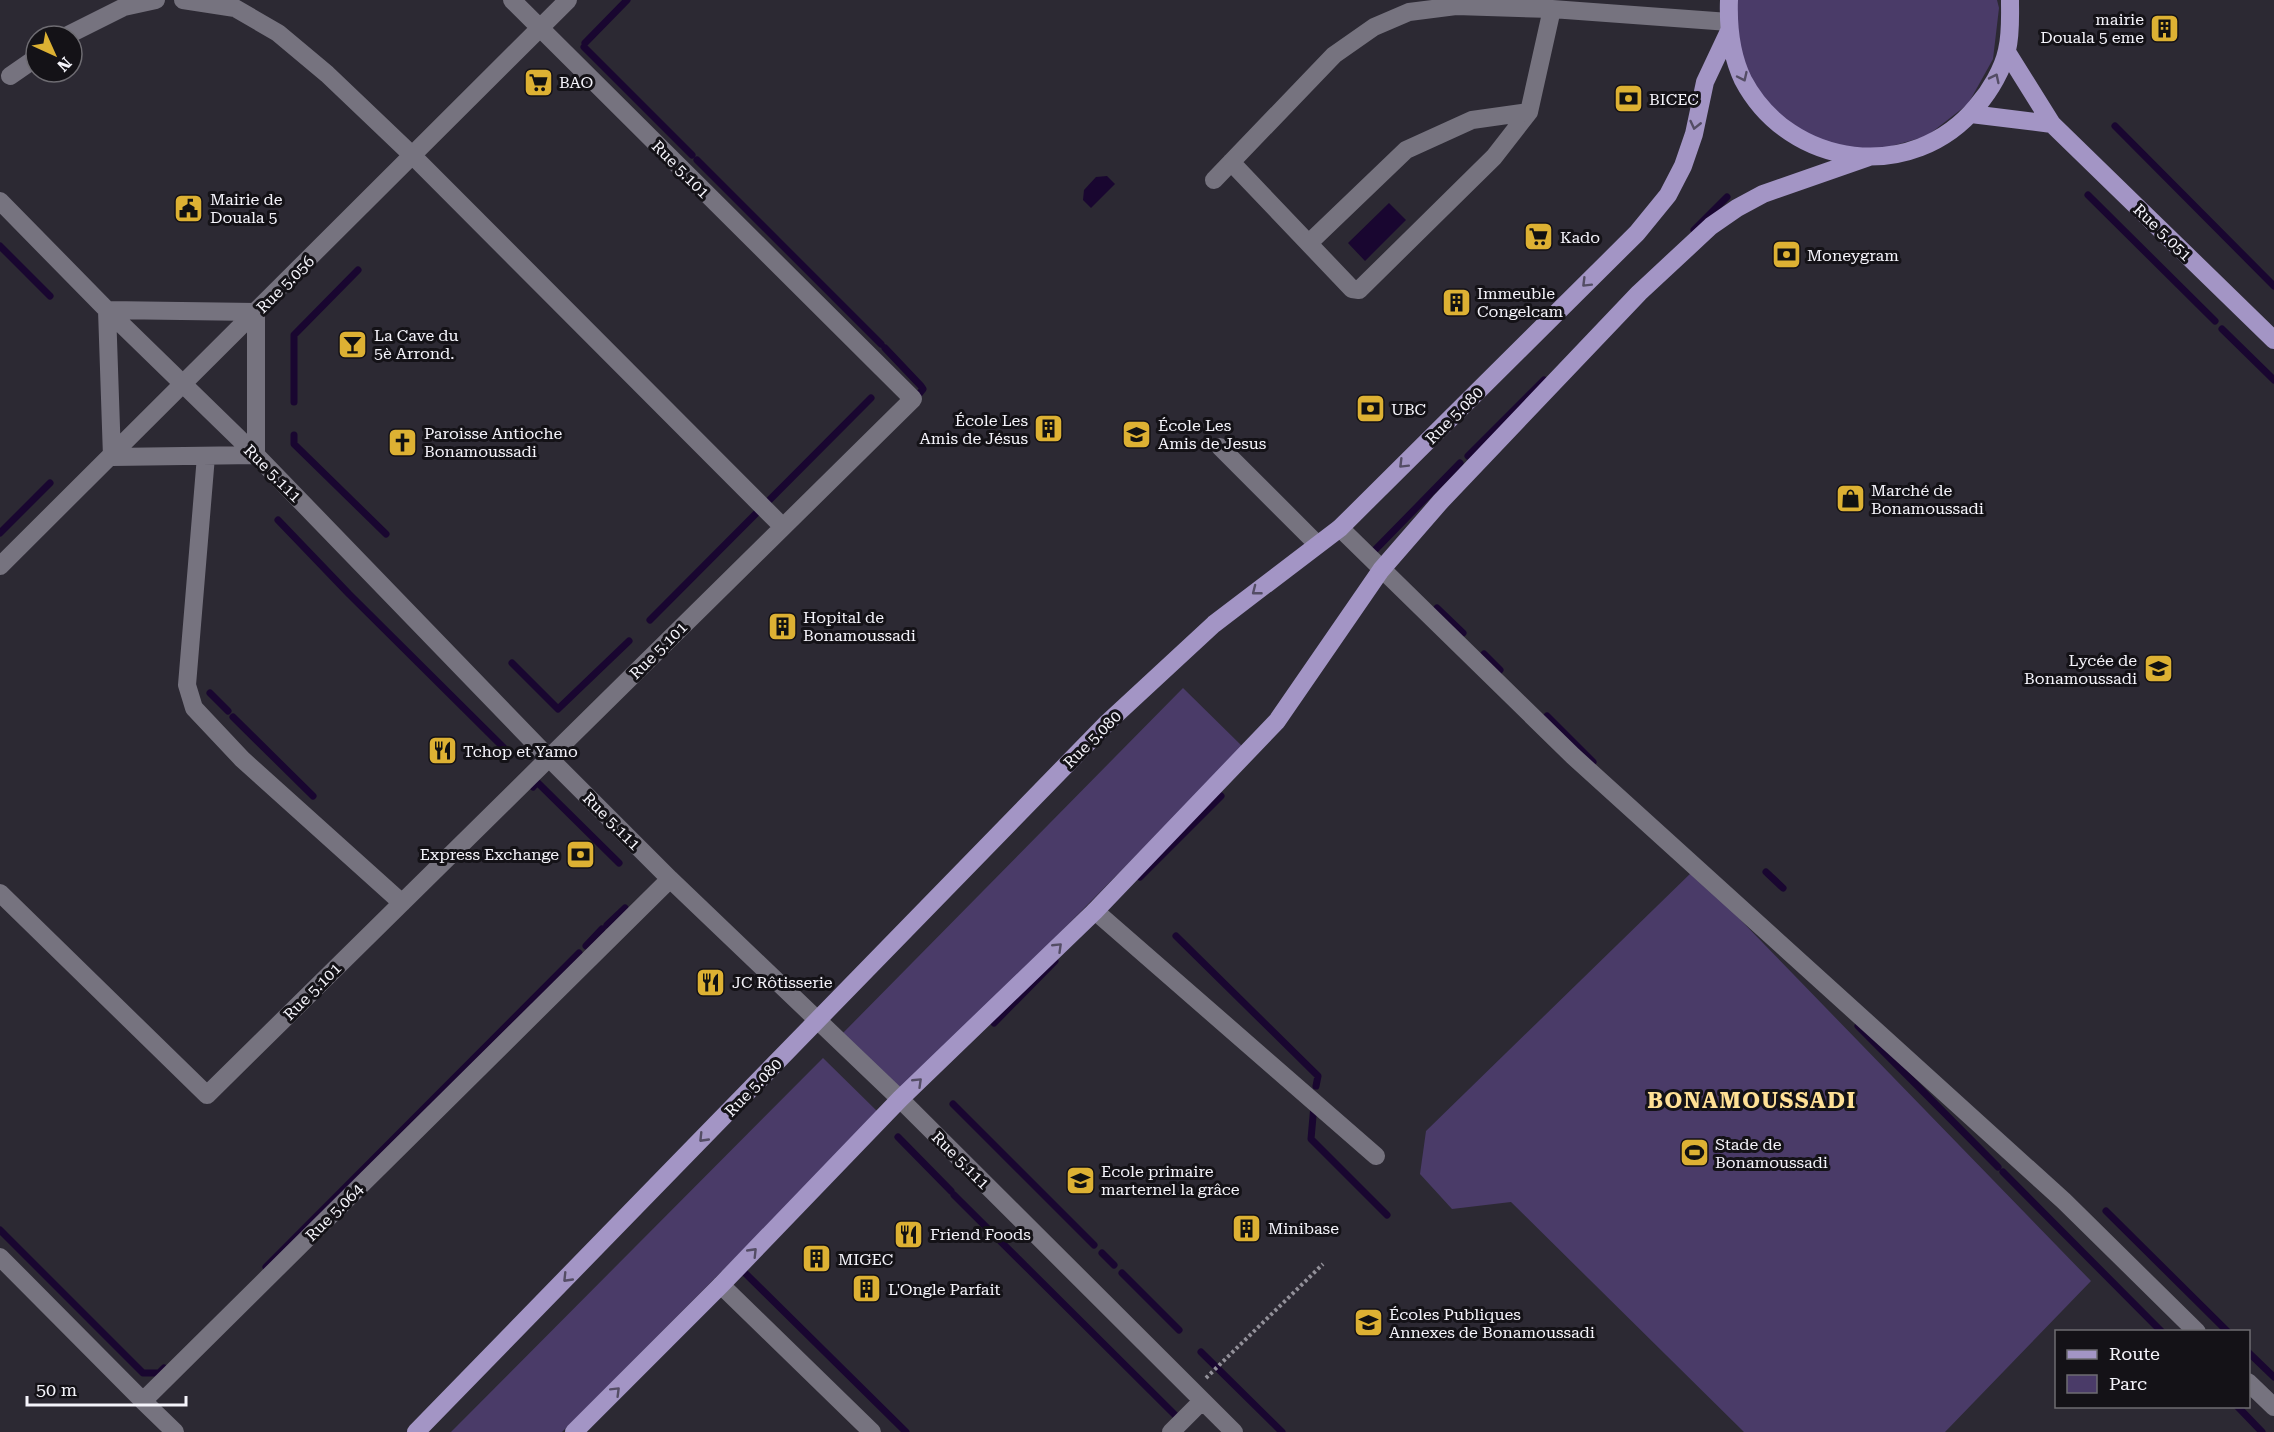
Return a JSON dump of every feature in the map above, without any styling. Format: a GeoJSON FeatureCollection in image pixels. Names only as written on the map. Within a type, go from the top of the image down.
{"type":"FeatureCollection","features":[{"type":"Feature","properties":{"kind":"main road"},"geometry":{"type":"LineString","coordinates":[[1729,0],[1729,27],[1734,57],[1754,98],[1769,115],[1806,142],[1828,151],[1869,157]]}},
{"type":"Feature","properties":{"kind":"main road"},"geometry":{"type":"LineString","coordinates":[[574,1432],[721,1285],[900,1099],[1095,911],[1277,721],[1381,570],[1441,501],[1631,302],[1711,226],[1737,208],[1763,194],[1869,157],[1906,152],[1924,146],[1941,137],[1971,114],[1993,84],[2007,52],[2010,33],[2010,0]]}},
{"type":"Feature","properties":{"kind":"main road","name":"Rue 5.080"},"geometry":{"type":"LineString","coordinates":[[416,1432],[1107,723],[1214,624],[1340,528],[1636,233],[1668,195],[1683,166],[1694,134],[1705,82],[1729,27]]}},
{"type":"Feature","properties":{"kind":"main road","name":"Rue 5.051"},"geometry":{"type":"LineString","coordinates":[[2007,52],[2052,124],[2274,340]]}},
{"type":"Feature","properties":{"kind":"main road"},"geometry":{"type":"LineString","coordinates":[[1971,114],[2052,124]]}},
{"type":"Feature","properties":{"kind":"street"},"geometry":{"type":"LineString","coordinates":[[84,27],[124,7],[156,0]]}},
{"type":"Feature","properties":{"kind":"street"},"geometry":{"type":"LineString","coordinates":[[183,0],[235,8],[278,33],[327,74],[413,156],[783,527]]}},
{"type":"Feature","properties":{"kind":"street","name":"Rue 5.101"},"geometry":{"type":"LineString","coordinates":[[0,893],[207,1095],[913,399],[512,0]]}},
{"type":"Feature","properties":{"kind":"street","name":"Rue 5.056"},"geometry":{"type":"LineString","coordinates":[[0,566],[112,457],[568,0]]}},
{"type":"Feature","properties":{"kind":"street"},"geometry":{"type":"LineString","coordinates":[[1214,180],[1334,55],[1374,27],[1409,12],[1456,6],[1552,9],[1729,27]]}},
{"type":"Feature","properties":{"kind":"street"},"geometry":{"type":"LineString","coordinates":[[1231,162],[1352,289],[1359,290],[1494,158],[1529,112],[1552,9]]}},
{"type":"Feature","properties":{"kind":"street"},"geometry":{"type":"LineString","coordinates":[[10,76],[24,66]]}},
{"type":"Feature","properties":{"kind":"street"},"geometry":{"type":"LineString","coordinates":[[1309,243],[1406,150],[1472,120],[1529,112]]}},
{"type":"Feature","properties":{"kind":"street","name":"Rue 5.111"},"geometry":{"type":"LineString","coordinates":[[0,201],[183,386],[256,456],[549,758],[670,879],[900,1099],[1234,1432]]}},
{"type":"Feature","properties":{"kind":"street"},"geometry":{"type":"LineString","coordinates":[[107,310],[256,312],[256,456],[112,457],[107,310]]}},
{"type":"Feature","properties":{"kind":"street"},"geometry":{"type":"LineString","coordinates":[[1220,447],[1317,544]]}},
{"type":"Feature","properties":{"kind":"street"},"geometry":{"type":"LineString","coordinates":[[206,456],[187,686],[194,708],[242,759],[402,903]]}},
{"type":"Feature","properties":{"kind":"street"},"geometry":{"type":"LineString","coordinates":[[1340,528],[1573,756],[2064,1201],[2195,1330]]}},
{"type":"Feature","properties":{"kind":"street","name":"Rue 5.064"},"geometry":{"type":"LineString","coordinates":[[143,1401],[670,879]]}},
{"type":"Feature","properties":{"kind":"street"},"geometry":{"type":"LineString","coordinates":[[1095,911],[1376,1156]]}},
{"type":"Feature","properties":{"kind":"street"},"geometry":{"type":"LineString","coordinates":[[0,1257],[174,1432]]}},
{"type":"Feature","properties":{"kind":"street"},"geometry":{"type":"LineString","coordinates":[[721,1285],[872,1432]]}},
{"type":"Feature","properties":{"kind":"street"},"geometry":{"type":"LineString","coordinates":[[2250,1384],[2274,1407]]}},
{"type":"Feature","properties":{"kind":"street"},"geometry":{"type":"LineString","coordinates":[[1171,1432],[1198,1396]]}},
{"type":"Feature","properties":{"kind":"path"},"geometry":{"type":"LineString","coordinates":[[1198,1396],[1323,1264]]}},
{"type":"Feature","properties":{"kind":"green space"},"geometry":{"type":"Polygon","coordinates":[[[1738,0],[1997,0],[1999,8],[1993,59],[1968,104],[1927,136],[1878,150],[1827,145],[1782,121],[1750,82],[1735,34],[1738,0]]]}},
{"type":"Feature","properties":{"kind":"green space"},"geometry":{"type":"Polygon","coordinates":[[[1183,688],[1243,747],[902,1093],[842,1034],[1183,688]]]}},
{"type":"Feature","properties":{"kind":"green space","name":"Stade de Bonamoussadi"},"geometry":{"type":"Polygon","coordinates":[[[1693,871],[2091,1281],[1945,1432],[1744,1432],[1511,1202],[1452,1209],[1420,1174],[1426,1131],[1693,871]]]}},
{"type":"Feature","properties":{"kind":"green space"},"geometry":{"type":"Polygon","coordinates":[[[823,1058],[879,1113],[562,1432],[451,1432],[823,1058]]]}},
{"type":"Feature","properties":{"kind":"shaded area"},"geometry":{"type":"Polygon","coordinates":[[[1107,176],[1115,184],[1091,208],[1083,200],[1084,190],[1096,177],[1107,176]]]}},
{"type":"Feature","properties":{"kind":"shaded area"},"geometry":{"type":"Polygon","coordinates":[[[1389,203],[1406,220],[1365,261],[1348,243],[1389,203]]]}},
{"type":"Feature","properties":{"kind":"waterway"},"geometry":{"type":"LineString","coordinates":[[585,43],[627,0]]}},
{"type":"Feature","properties":{"kind":"waterway"},"geometry":{"type":"LineString","coordinates":[[584,47],[692,155]]}},
{"type":"Feature","properties":{"kind":"waterway"},"geometry":{"type":"LineString","coordinates":[[2115,126],[2274,286]]}},
{"type":"Feature","properties":{"kind":"waterway"},"geometry":{"type":"LineString","coordinates":[[697,160],[881,344]]}},
{"type":"Feature","properties":{"kind":"waterway"},"geometry":{"type":"LineString","coordinates":[[2088,195],[2215,321]]}},
{"type":"Feature","properties":{"kind":"waterway"},"geometry":{"type":"LineString","coordinates":[[1694,230],[1727,197]]}},
{"type":"Feature","properties":{"kind":"waterway"},"geometry":{"type":"LineString","coordinates":[[0,246],[50,296]]}},
{"type":"Feature","properties":{"kind":"waterway"},"geometry":{"type":"LineString","coordinates":[[294,402],[294,335],[358,270]]}},
{"type":"Feature","properties":{"kind":"waterway"},"geometry":{"type":"LineString","coordinates":[[2222,329],[2274,380]]}},
{"type":"Feature","properties":{"kind":"waterway"},"geometry":{"type":"LineString","coordinates":[[885,348],[923,389],[915,399]]}},
{"type":"Feature","properties":{"kind":"waterway"},"geometry":{"type":"LineString","coordinates":[[1468,456],[1544,380]]}},
{"type":"Feature","properties":{"kind":"waterway"},"geometry":{"type":"LineString","coordinates":[[650,620],[871,398]]}},
{"type":"Feature","properties":{"kind":"waterway"},"geometry":{"type":"LineString","coordinates":[[294,435],[294,444],[386,534]]}},
{"type":"Feature","properties":{"kind":"waterway"},"geometry":{"type":"LineString","coordinates":[[1373,552],[1460,463]]}},
{"type":"Feature","properties":{"kind":"waterway"},"geometry":{"type":"LineString","coordinates":[[0,533],[50,483]]}},
{"type":"Feature","properties":{"kind":"waterway"},"geometry":{"type":"LineString","coordinates":[[278,520],[508,752]]}},
{"type":"Feature","properties":{"kind":"waterway"},"geometry":{"type":"LineString","coordinates":[[1437,608],[1463,633]]}},
{"type":"Feature","properties":{"kind":"waterway"},"geometry":{"type":"LineString","coordinates":[[512,663],[558,709],[629,641]]}},
{"type":"Feature","properties":{"kind":"waterway"},"geometry":{"type":"LineString","coordinates":[[1484,654],[1500,670]]}},
{"type":"Feature","properties":{"kind":"waterway"},"geometry":{"type":"LineString","coordinates":[[210,693],[228,711]]}},
{"type":"Feature","properties":{"kind":"waterway"},"geometry":{"type":"LineString","coordinates":[[1547,716],[1593,762]]}},
{"type":"Feature","properties":{"kind":"waterway"},"geometry":{"type":"LineString","coordinates":[[233,717],[313,796]]}},
{"type":"Feature","properties":{"kind":"waterway"},"geometry":{"type":"LineString","coordinates":[[533,787],[537,782],[619,863]]}},
{"type":"Feature","properties":{"kind":"waterway"},"geometry":{"type":"LineString","coordinates":[[1140,877],[1221,796]]}},
{"type":"Feature","properties":{"kind":"waterway"},"geometry":{"type":"LineString","coordinates":[[1766,872],[1783,888]]}},
{"type":"Feature","properties":{"kind":"waterway"},"geometry":{"type":"LineString","coordinates":[[607,925],[625,908]]}},
{"type":"Feature","properties":{"kind":"waterway"},"geometry":{"type":"LineString","coordinates":[[586,946],[602,929]]}},
{"type":"Feature","properties":{"kind":"waterway"},"geometry":{"type":"LineString","coordinates":[[1176,936],[1318,1076],[1316,1086]]}},
{"type":"Feature","properties":{"kind":"waterway"},"geometry":{"type":"LineString","coordinates":[[266,1267],[579,953]]}},
{"type":"Feature","properties":{"kind":"waterway"},"geometry":{"type":"LineString","coordinates":[[994,1023],[1055,961]]}},
{"type":"Feature","properties":{"kind":"waterway"},"geometry":{"type":"LineString","coordinates":[[1858,1026],[1998,1167]]}},
{"type":"Feature","properties":{"kind":"waterway"},"geometry":{"type":"LineString","coordinates":[[953,1104],[1094,1245]]}},
{"type":"Feature","properties":{"kind":"waterway"},"geometry":{"type":"LineString","coordinates":[[1314,1105],[1311,1139],[1387,1215]]}},
{"type":"Feature","properties":{"kind":"waterway"},"geometry":{"type":"LineString","coordinates":[[898,1137],[951,1191]]}},
{"type":"Feature","properties":{"kind":"waterway"},"geometry":{"type":"LineString","coordinates":[[2003,1172],[2160,1330]]}},
{"type":"Feature","properties":{"kind":"waterway"},"geometry":{"type":"LineString","coordinates":[[954,1195],[1176,1416]]}},
{"type":"Feature","properties":{"kind":"waterway"},"geometry":{"type":"LineString","coordinates":[[2106,1211],[2226,1330]]}},
{"type":"Feature","properties":{"kind":"waterway"},"geometry":{"type":"LineString","coordinates":[[0,1230],[143,1373],[159,1373],[164,1368]]}},
{"type":"Feature","properties":{"kind":"waterway"},"geometry":{"type":"LineString","coordinates":[[1102,1253],[1114,1265]]}},
{"type":"Feature","properties":{"kind":"waterway"},"geometry":{"type":"LineString","coordinates":[[745,1273],[906,1432]]}},
{"type":"Feature","properties":{"kind":"waterway"},"geometry":{"type":"LineString","coordinates":[[1122,1273],[1179,1330]]}},
{"type":"Feature","properties":{"kind":"waterway"},"geometry":{"type":"LineString","coordinates":[[1201,1352],[1282,1432]]}},
{"type":"Feature","properties":{"kind":"waterway"},"geometry":{"type":"LineString","coordinates":[[2250,1354],[2274,1377]]}},
{"type":"Feature","properties":{"kind":"waterway"},"geometry":{"type":"LineString","coordinates":[[2239,1408],[2262,1432]]}},
{"type":"Feature","properties":{"kind":"place","name":"mairie Douala 5 eme"},"geometry":{"type":"Point","coordinates":[2165,28]}},
{"type":"Feature","properties":{"kind":"place","name":"BAO"},"geometry":{"type":"Point","coordinates":[538,82]}},
{"type":"Feature","properties":{"kind":"place","name":"BICEC"},"geometry":{"type":"Point","coordinates":[1628,99]}},
{"type":"Feature","properties":{"kind":"place","name":"Mairie de Douala 5"},"geometry":{"type":"Point","coordinates":[189,208]}},
{"type":"Feature","properties":{"kind":"place","name":"Kado"},"geometry":{"type":"Point","coordinates":[1539,237]}},
{"type":"Feature","properties":{"kind":"place","name":"Moneygram"},"geometry":{"type":"Point","coordinates":[1786,255]}},
{"type":"Feature","properties":{"kind":"place","name":"Immeuble Congelcam"},"geometry":{"type":"Point","coordinates":[1456,302]}},
{"type":"Feature","properties":{"kind":"place","name":"La Cave du 5è Arrond."},"geometry":{"type":"Point","coordinates":[353,344]}},
{"type":"Feature","properties":{"kind":"place","name":"UBC"},"geometry":{"type":"Point","coordinates":[1370,409]}},
{"type":"Feature","properties":{"kind":"place","name":"École Les Amis de Jésus"},"geometry":{"type":"Point","coordinates":[1049,429]}},
{"type":"Feature","properties":{"kind":"place","name":"École Les Amis de Jesus"},"geometry":{"type":"Point","coordinates":[1137,434]}},
{"type":"Feature","properties":{"kind":"place","name":"Paroisse Antioche Bonamoussadi"},"geometry":{"type":"Point","coordinates":[403,442]}},
{"type":"Feature","properties":{"kind":"place","name":"Marché de Bonamoussadi"},"geometry":{"type":"Point","coordinates":[1850,499]}},
{"type":"Feature","properties":{"kind":"place","name":"Hopital de Bonamoussadi"},"geometry":{"type":"Point","coordinates":[782,626]}},
{"type":"Feature","properties":{"kind":"place","name":"Lycée de Bonamoussadi"},"geometry":{"type":"Point","coordinates":[2158,669]}},
{"type":"Feature","properties":{"kind":"place","name":"Tchop et Yamo"},"geometry":{"type":"Point","coordinates":[442,751]}},
{"type":"Feature","properties":{"kind":"place","name":"Express Exchange"},"geometry":{"type":"Point","coordinates":[580,854]}},
{"type":"Feature","properties":{"kind":"place","name":"JC Rôtisserie"},"geometry":{"type":"Point","coordinates":[711,982]}},
{"type":"Feature","properties":{"kind":"place","name":"Stade de Bonamoussadi"},"geometry":{"type":"Point","coordinates":[1694,1153]}},
{"type":"Feature","properties":{"kind":"place","name":"Ecole primaire marternel la grâce"},"geometry":{"type":"Point","coordinates":[1080,1180]}},
{"type":"Feature","properties":{"kind":"place","name":"Minibase"},"geometry":{"type":"Point","coordinates":[1247,1228]}},
{"type":"Feature","properties":{"kind":"place","name":"Friend Foods"},"geometry":{"type":"Point","coordinates":[909,1234]}},
{"type":"Feature","properties":{"kind":"place","name":"MIGEC"},"geometry":{"type":"Point","coordinates":[817,1259]}},
{"type":"Feature","properties":{"kind":"place","name":"L'Ongle Parfait"},"geometry":{"type":"Point","coordinates":[867,1289]}},
{"type":"Feature","properties":{"kind":"place","name":"Écoles Publiques Annexes de Bonamoussadi"},"geometry":{"type":"Point","coordinates":[1368,1323]}},
{"type":"Feature","properties":{"kind":"district","name":"BONAMOUSSADI"},"geometry":{"type":"Point","coordinates":[1752,1100]}}]}
